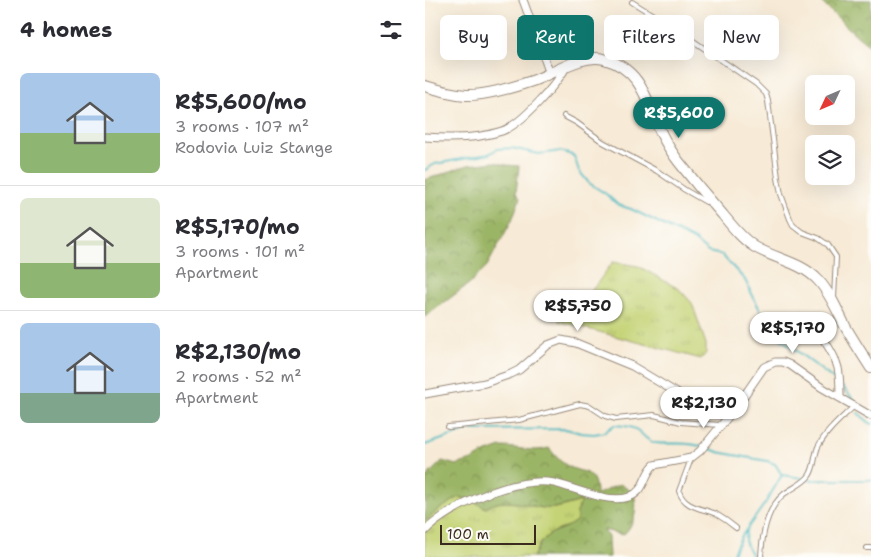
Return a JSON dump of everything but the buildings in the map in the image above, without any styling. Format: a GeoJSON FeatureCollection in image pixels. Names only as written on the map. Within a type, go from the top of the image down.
{"type":"FeatureCollection","features":[{"type":"Feature","properties":{"kind":"street"},"geometry":{"type":"LineString","coordinates":[[523,0],[550,74]]}},
{"type":"Feature","properties":{"kind":"street"},"geometry":{"type":"LineString","coordinates":[[425,86],[466,95],[515,86],[550,74],[578,61],[592,58],[603,58],[627,70],[644,90],[662,135],[669,147],[715,206],[744,239],[753,246],[808,271],[818,280],[871,368]]}},
{"type":"Feature","properties":{"kind":"street"},"geometry":{"type":"LineString","coordinates":[[425,137],[458,138],[503,131],[517,122],[550,90],[567,66]]}},
{"type":"Feature","properties":{"kind":"street"},"geometry":{"type":"LineString","coordinates":[[425,394],[485,383],[511,374],[519,370],[554,341],[567,340],[633,366],[697,406],[729,414]]}},
{"type":"Feature","properties":{"kind":"street"},"geometry":{"type":"LineString","coordinates":[[824,340],[838,365],[841,380],[840,398]]}},
{"type":"Feature","properties":{"kind":"street"},"geometry":{"type":"LineString","coordinates":[[425,531],[464,504],[512,485],[540,482],[552,483],[605,497],[629,497],[642,487],[650,468],[654,465],[691,458],[699,451],[737,406],[763,367],[775,362],[783,362],[790,365],[853,407],[871,416]]}},
{"type":"Feature","properties":{"kind":"lane"},"geometry":{"type":"LineString","coordinates":[[632,2],[676,29],[756,84],[766,94],[784,206],[793,225],[802,232],[818,238],[828,246],[836,257],[833,303]]}},
{"type":"Feature","properties":{"kind":"lane"},"geometry":{"type":"LineString","coordinates":[[564,116],[603,142],[657,171],[685,190],[715,206]]}},
{"type":"Feature","properties":{"kind":"lane"},"geometry":{"type":"LineString","coordinates":[[448,427],[519,420],[580,404],[590,406],[610,418],[616,419],[654,415],[681,422],[720,425]]}},
{"type":"Feature","properties":{"kind":"lane"},"geometry":{"type":"LineString","coordinates":[[761,557],[765,530],[775,504],[784,494],[809,477],[818,448],[837,423],[853,407]]}},
{"type":"Feature","properties":{"kind":"lane"},"geometry":{"type":"LineString","coordinates":[[691,458],[679,491],[683,501],[721,517],[737,528]]}},
{"type":"Feature","properties":{"kind":"green space"},"geometry":{"type":"Polygon","coordinates":[[[819,0],[871,0],[871,47],[857,36],[819,0]]]}},
{"type":"Feature","properties":{"kind":"green space"},"geometry":{"type":"Polygon","coordinates":[[[495,162],[519,166],[516,193],[520,198],[512,220],[487,266],[470,283],[425,317],[425,180],[468,165],[495,162]]]}},
{"type":"Feature","properties":{"kind":"green space"},"geometry":{"type":"Polygon","coordinates":[[[613,262],[638,266],[679,289],[692,303],[706,344],[706,353],[701,359],[558,321],[584,301],[613,262]]]}},
{"type":"Feature","properties":{"kind":"green space"},"geometry":{"type":"Polygon","coordinates":[[[501,447],[531,450],[549,448],[563,463],[591,476],[594,480],[596,495],[620,484],[634,493],[635,516],[627,531],[623,535],[604,530],[608,537],[609,557],[533,557],[547,536],[577,520],[577,512],[582,501],[553,508],[507,502],[493,504],[486,508],[471,500],[459,497],[437,511],[425,522],[425,478],[442,461],[456,465],[501,447]]]}},
{"type":"Feature","properties":{"kind":"green space"},"geometry":{"type":"Polygon","coordinates":[[[459,497],[471,500],[486,508],[500,502],[554,508],[583,501],[577,520],[570,526],[548,536],[540,543],[533,557],[425,557],[425,522],[437,511],[459,497]]]}},
{"type":"Feature","properties":{"kind":"waterway"},"geometry":{"type":"LineString","coordinates":[[425,170],[435,164],[489,154],[497,149],[512,148],[539,154],[561,151],[574,156],[579,171],[589,183],[606,194],[618,205],[631,209],[694,240],[708,252],[722,255],[745,280],[767,324],[780,338],[837,382]]}},
{"type":"Feature","properties":{"kind":"waterway"},"geometry":{"type":"LineString","coordinates":[[843,387],[854,400]]}},
{"type":"Feature","properties":{"kind":"waterway"},"geometry":{"type":"LineString","coordinates":[[858,413],[871,424]]}},
{"type":"Feature","properties":{"kind":"waterway"},"geometry":{"type":"LineString","coordinates":[[425,445],[469,430],[566,429],[594,434],[605,432],[614,425],[634,428],[647,439],[656,443],[700,446]]}},
{"type":"Feature","properties":{"kind":"waterway"},"geometry":{"type":"LineString","coordinates":[[708,448],[718,452],[767,461],[775,464],[782,475],[802,478]]}},
{"type":"Feature","properties":{"kind":"waterway"},"geometry":{"type":"LineString","coordinates":[[731,557],[741,537],[766,502],[782,475]]}},
{"type":"Feature","properties":{"kind":"waterway"},"geometry":{"type":"LineString","coordinates":[[810,480],[871,480]]}},
{"type":"Feature","properties":{"kind":"waterway"},"geometry":{"type":"LineString","coordinates":[[746,531],[745,541],[752,557]]}}]}
